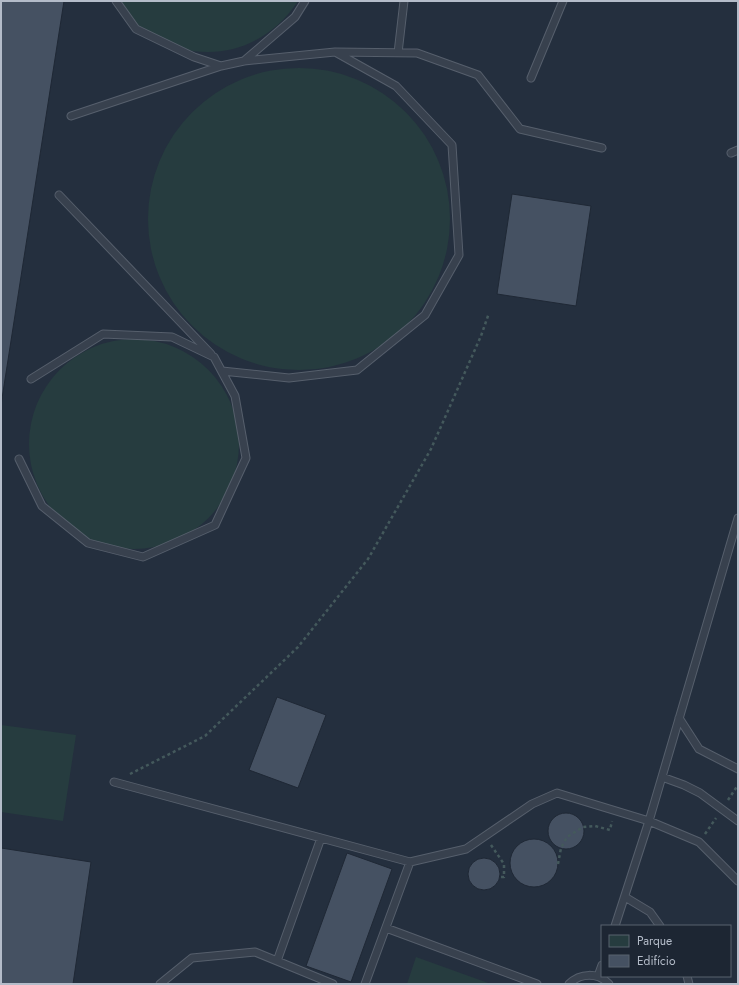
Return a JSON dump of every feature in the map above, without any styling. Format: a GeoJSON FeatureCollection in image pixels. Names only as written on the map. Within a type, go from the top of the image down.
{"type":"FeatureCollection","features":[{"type":"Feature","properties":{"kind":"lane"},"geometry":{"type":"LineString","coordinates":[[116,1],[136,29],[194,57],[221,66]]}},
{"type":"Feature","properties":{"kind":"lane"},"geometry":{"type":"LineString","coordinates":[[244,61],[295,17],[305,1]]}},
{"type":"Feature","properties":{"kind":"lane"},"geometry":{"type":"LineString","coordinates":[[398,53],[404,1]]}},
{"type":"Feature","properties":{"kind":"lane"},"geometry":{"type":"LineString","coordinates":[[531,78],[563,1]]}},
{"type":"Feature","properties":{"kind":"lane"},"geometry":{"type":"LineString","coordinates":[[71,116],[221,66],[244,61],[334,52],[417,53],[478,75],[520,129],[602,148]]}},
{"type":"Feature","properties":{"kind":"lane"},"geometry":{"type":"LineString","coordinates":[[222,371],[289,378],[357,370],[425,315],[459,255],[452,145],[396,86],[334,52]]}},
{"type":"Feature","properties":{"kind":"lane"},"geometry":{"type":"LineString","coordinates":[[20,459],[42,506],[88,543],[143,557],[215,525],[246,458],[235,396],[214,357],[59,195]]}},
{"type":"Feature","properties":{"kind":"lane"},"geometry":{"type":"LineString","coordinates":[[31,379],[103,334],[172,337],[214,357]]}},
{"type":"Feature","properties":{"kind":"lane"},"geometry":{"type":"LineString","coordinates":[[615,925],[649,821],[738,518]]}},
{"type":"Feature","properties":{"kind":"lane"},"geometry":{"type":"LineString","coordinates":[[679,718],[699,748],[738,769]]}},
{"type":"Feature","properties":{"kind":"lane"},"geometry":{"type":"LineString","coordinates":[[662,777],[684,784],[700,793],[738,822]]}},
{"type":"Feature","properties":{"kind":"lane"},"geometry":{"type":"LineString","coordinates":[[114,782],[410,862],[466,849],[532,804],[557,793],[649,821],[699,842],[738,881]]}},
{"type":"Feature","properties":{"kind":"lane"},"geometry":{"type":"LineString","coordinates":[[277,961],[321,838]]}},
{"type":"Feature","properties":{"kind":"lane"},"geometry":{"type":"LineString","coordinates":[[365,984],[410,862]]}},
{"type":"Feature","properties":{"kind":"lane"},"geometry":{"type":"LineString","coordinates":[[625,897],[650,912],[659,925]]}},
{"type":"Feature","properties":{"kind":"lane"},"geometry":{"type":"LineString","coordinates":[[386,928],[537,984]]}},
{"type":"Feature","properties":{"kind":"lane"},"geometry":{"type":"LineString","coordinates":[[160,984],[192,958],[255,952],[327,983]]}},
{"type":"Feature","properties":{"kind":"lane"},"geometry":{"type":"LineString","coordinates":[[598,976],[601,968]]}},
{"type":"Feature","properties":{"kind":"lane"},"geometry":{"type":"LineString","coordinates":[[569,984],[581,976],[590,975],[598,976],[609,984]]}},
{"type":"Feature","properties":{"kind":"path"},"geometry":{"type":"LineString","coordinates":[[114,782],[205,736],[298,647],[368,559],[431,449],[481,336],[489,313]]}},
{"type":"Feature","properties":{"kind":"path"},"geometry":{"type":"LineString","coordinates":[[558,864],[561,848],[567,837],[583,827],[595,826],[610,830],[616,811]]}},
{"type":"Feature","properties":{"kind":"path"},"geometry":{"type":"LineString","coordinates":[[485,836],[504,864],[504,877],[499,877]]}},
{"type":"Feature","properties":{"kind":"green space"},"geometry":{"type":"Polygon","coordinates":[[[118,1],[298,1],[281,22],[259,38],[235,48],[208,52],[181,48],[144,30],[128,15],[118,1]]]}},
{"type":"Feature","properties":{"kind":"green space"},"geometry":{"type":"Polygon","coordinates":[[[284,68],[314,68],[343,74],[357,79],[383,93],[406,112],[416,123],[425,135],[439,161],[444,175],[450,204],[450,234],[444,263],[439,277],[425,303],[406,326],[383,345],[357,359],[343,364],[314,370],[284,370],[255,364],[241,359],[215,345],[192,326],[182,315],[173,303],[159,277],[154,263],[148,234],[148,204],[154,175],[159,161],[173,135],[192,112],[203,102],[215,93],[241,79],[255,74],[284,68]]]}},
{"type":"Feature","properties":{"kind":"green space"},"geometry":{"type":"Polygon","coordinates":[[[134,339],[154,341],[174,347],[201,363],[215,377],[231,404],[237,424],[239,444],[237,464],[231,484],[215,511],[201,525],[174,541],[154,547],[134,549],[114,547],[94,541],[67,525],[53,511],[37,484],[31,464],[29,444],[31,424],[37,404],[53,377],[67,363],[94,347],[114,341],[134,339]]]}},
{"type":"Feature","properties":{"kind":"green space"},"geometry":{"type":"Polygon","coordinates":[[[1,725],[76,735],[63,821],[1,812],[1,725]]]}},
{"type":"Feature","properties":{"kind":"green space"},"geometry":{"type":"Polygon","coordinates":[[[416,957],[491,984],[407,984],[416,957]]]}},
{"type":"Feature","properties":{"kind":"building"},"geometry":{"type":"Polygon","coordinates":[[[1,1],[64,1],[1,405],[1,1]]]}},
{"type":"Feature","properties":{"kind":"building"},"geometry":{"type":"Polygon","coordinates":[[[512,194],[591,206],[576,306],[497,294],[512,194]]]}},
{"type":"Feature","properties":{"kind":"building"},"geometry":{"type":"Polygon","coordinates":[[[277,697],[326,715],[298,788],[249,770],[277,697]]]}},
{"type":"Feature","properties":{"kind":"building"},"geometry":{"type":"Polygon","coordinates":[[[566,813],[576,816],[581,821],[584,831],[581,841],[576,846],[566,849],[556,846],[551,841],[548,831],[551,821],[556,816],[566,813]]]}},
{"type":"Feature","properties":{"kind":"building"},"geometry":{"type":"Polygon","coordinates":[[[529,839],[539,839],[551,846],[558,858],[558,868],[551,880],[539,887],[529,887],[521,883],[514,876],[510,868],[510,858],[514,850],[521,843],[529,839]]]}},
{"type":"Feature","properties":{"kind":"building"},"geometry":{"type":"Polygon","coordinates":[[[1,848],[91,862],[73,984],[1,984],[1,848]]]}},
{"type":"Feature","properties":{"kind":"building"},"geometry":{"type":"Polygon","coordinates":[[[347,853],[392,869],[351,982],[306,966],[347,853]]]}},
{"type":"Feature","properties":{"kind":"building"},"geometry":{"type":"Polygon","coordinates":[[[484,858],[495,863],[500,874],[495,885],[484,890],[473,885],[468,874],[473,863],[484,858]]]}}]}
